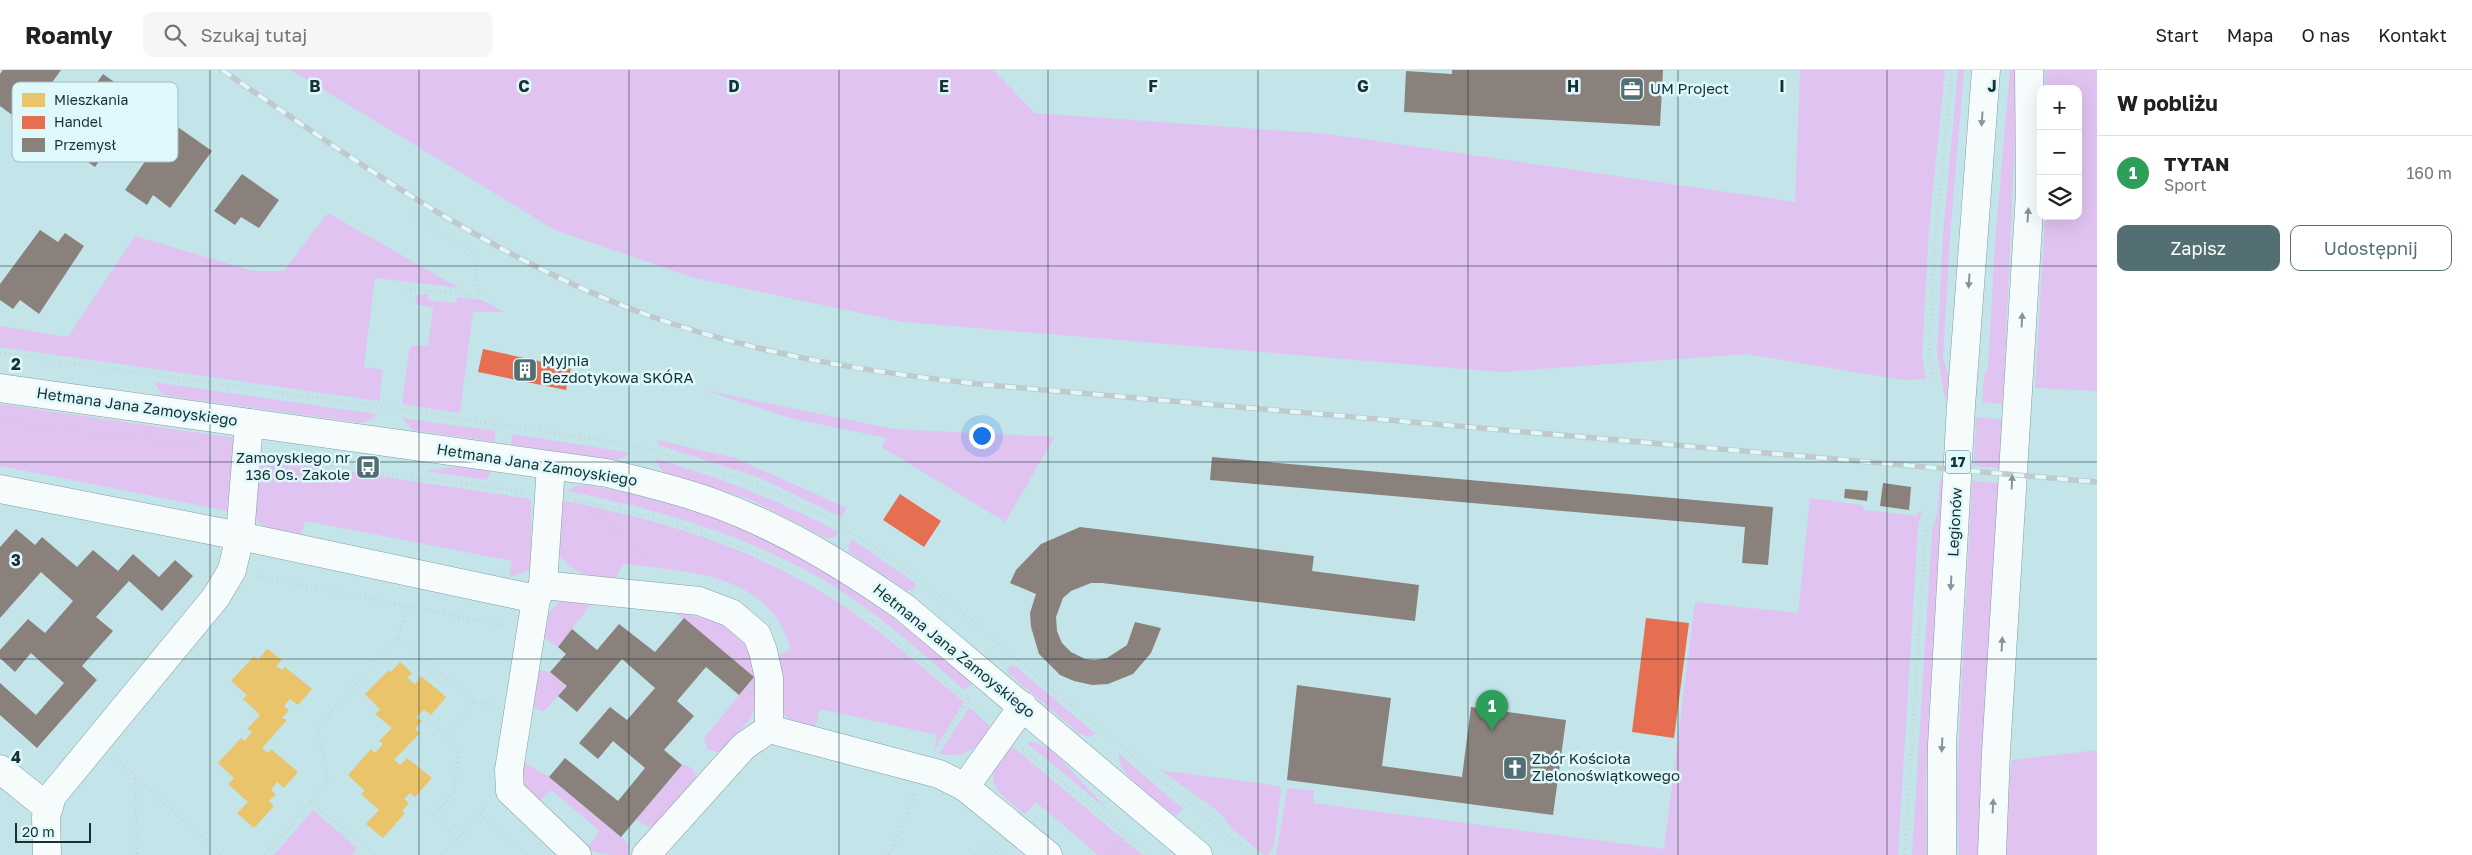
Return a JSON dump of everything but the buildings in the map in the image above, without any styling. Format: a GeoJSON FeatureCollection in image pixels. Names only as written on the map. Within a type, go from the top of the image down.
{"type":"FeatureCollection","features":[{"type":"Feature","properties":{"kind":"main road","name":"Legionów"},"geometry":{"type":"LineString","coordinates":[[1942,855],[1942,735],[1961,406],[1986,70]]}},
{"type":"Feature","properties":{"kind":"main road"},"geometry":{"type":"LineString","coordinates":[[1992,855],[1995,762],[2030,193],[2028,70]]}},
{"type":"Feature","properties":{"kind":"main road","name":"Hetmana Jana Zamoyskiego"},"geometry":{"type":"LineString","coordinates":[[0,388],[607,474],[664,487],[714,503],[774,528],[815,549],[898,603],[1023,706],[1198,855]]}},
{"type":"Feature","properties":{"kind":"main road"},"geometry":{"type":"LineString","coordinates":[[47,855],[47,808],[52,796],[216,596],[232,570],[240,536],[249,424]]}},
{"type":"Feature","properties":{"kind":"main road"},"geometry":{"type":"LineString","coordinates":[[551,466],[539,592],[509,770],[510,792],[576,855]]}},
{"type":"Feature","properties":{"kind":"main road"},"geometry":{"type":"LineString","coordinates":[[0,488],[240,536],[539,592],[699,601],[731,613],[757,635],[763,651],[768,678],[769,729]]}},
{"type":"Feature","properties":{"kind":"main road"},"geometry":{"type":"LineString","coordinates":[[965,787],[1023,706]]}},
{"type":"Feature","properties":{"kind":"main road"},"geometry":{"type":"LineString","coordinates":[[646,855],[744,746],[769,729],[927,769],[965,787],[1048,855]]}},
{"type":"Feature","properties":{"kind":"main road"},"geometry":{"type":"LineString","coordinates":[[0,769],[47,808]]}},
{"type":"Feature","properties":{"kind":"path"},"geometry":{"type":"LineString","coordinates":[[1936,384],[1929,354],[1936,227],[1952,70]]}},
{"type":"Feature","properties":{"kind":"path"},"geometry":{"type":"LineString","coordinates":[[405,288],[479,296],[474,253],[408,214]]}},
{"type":"Feature","properties":{"kind":"path"},"geometry":{"type":"LineString","coordinates":[[0,353],[390,408],[627,444],[688,460],[783,495],[827,517],[896,562],[967,617],[1251,855]]}},
{"type":"Feature","properties":{"kind":"path"},"geometry":{"type":"LineString","coordinates":[[496,488],[619,508],[700,530],[792,570]]}},
{"type":"Feature","properties":{"kind":"path"},"geometry":{"type":"LineString","coordinates":[[581,501],[658,568]]}},
{"type":"Feature","properties":{"kind":"path"},"geometry":{"type":"LineString","coordinates":[[1905,855],[1927,521]]}},
{"type":"Feature","properties":{"kind":"path"},"geometry":{"type":"LineString","coordinates":[[254,576],[506,626]]}},
{"type":"Feature","properties":{"kind":"path"},"geometry":{"type":"LineString","coordinates":[[265,855],[328,780],[317,727],[398,638],[407,606]]}},
{"type":"Feature","properties":{"kind":"path"},"geometry":{"type":"LineString","coordinates":[[865,615],[968,699],[1149,855]]}},
{"type":"Feature","properties":{"kind":"path"},"geometry":{"type":"LineString","coordinates":[[398,638],[474,701],[493,705]]}},
{"type":"Feature","properties":{"kind":"path"},"geometry":{"type":"LineString","coordinates":[[446,736],[474,701]]}},
{"type":"Feature","properties":{"kind":"path"},"geometry":{"type":"LineString","coordinates":[[422,716],[459,749],[454,792],[432,817]]}},
{"type":"Feature","properties":{"kind":"path"},"geometry":{"type":"LineString","coordinates":[[97,742],[222,855]]}},
{"type":"Feature","properties":{"kind":"path"},"geometry":{"type":"LineString","coordinates":[[136,777],[137,855]]}},
{"type":"Feature","properties":{"kind":"path"},"geometry":{"type":"LineString","coordinates":[[410,798],[457,838]]}},
{"type":"Feature","properties":{"kind":"path"},"geometry":{"type":"LineString","coordinates":[[310,802],[376,855]]}},
{"type":"Feature","properties":{"kind":"path"},"geometry":{"type":"LineString","coordinates":[[442,855],[480,814],[527,855]]}},
{"type":"Feature","properties":{"kind":"path"},"geometry":{"type":"LineString","coordinates":[[1110,855],[1126,836]]}},
{"type":"Feature","properties":{"kind":"path"},"geometry":{"type":"LineString","coordinates":[[974,855],[985,843],[1000,855]]}},
{"type":"Feature","properties":{"kind":"shaded area"},"geometry":{"type":"Polygon","coordinates":[[[291,70],[993,70],[1035,113],[1329,134],[1795,202],[1800,70],[1945,70],[1929,229],[1922,355],[1926,379],[1903,380],[1747,354],[1501,372],[903,322],[694,278],[555,230],[291,70]]]}},
{"type":"Feature","properties":{"kind":"shaded area"},"geometry":{"type":"Polygon","coordinates":[[[1958,70],[1964,70],[1950,236],[1943,359],[1949,375],[1947,399],[1945,398],[1937,353],[1943,234],[1958,70]]]}},
{"type":"Feature","properties":{"kind":"shaded area"},"geometry":{"type":"Polygon","coordinates":[[[2010,70],[2018,70],[2003,404],[1982,402],[1984,374],[1988,369],[1995,242],[2010,70]]]}},
{"type":"Feature","properties":{"kind":"shaded area"},"geometry":{"type":"Polygon","coordinates":[[[2045,70],[2097,70],[2097,391],[2035,388],[2045,220],[2082,220],[2082,85],[2045,85],[2045,70]]]}},
{"type":"Feature","properties":{"kind":"shaded area"},"geometry":{"type":"Polygon","coordinates":[[[328,213],[459,288],[375,278],[364,367],[383,370],[379,401],[0,347],[0,326],[68,337],[135,236],[253,271],[284,271],[328,213]]]}},
{"type":"Feature","properties":{"kind":"shaded area"},"geometry":{"type":"Polygon","coordinates":[[[428,294],[428,300],[456,303],[457,297],[482,300],[505,312],[473,312],[460,413],[402,404],[411,346],[428,345],[433,308],[417,304],[415,299],[418,295],[428,294]]]}},
{"type":"Feature","properties":{"kind":"shaded area"},"geometry":{"type":"Polygon","coordinates":[[[154,382],[376,414],[373,419],[363,423],[168,396],[161,393],[154,382]]]}},
{"type":"Feature","properties":{"kind":"shaded area"},"geometry":{"type":"Polygon","coordinates":[[[704,390],[893,429],[1055,437],[1005,522],[882,447],[886,438],[790,418],[704,390]]]}},
{"type":"Feature","properties":{"kind":"shaded area"},"geometry":{"type":"Polygon","coordinates":[[[0,404],[235,438],[228,511],[0,466],[0,404]]]}},
{"type":"Feature","properties":{"kind":"shaded area"},"geometry":{"type":"Polygon","coordinates":[[[1976,417],[2003,420],[1999,468],[1974,466],[1976,417]]]}},
{"type":"Feature","properties":{"kind":"shaded area"},"geometry":{"type":"Polygon","coordinates":[[[402,418],[495,431],[495,442],[413,430],[402,418]]]}},
{"type":"Feature","properties":{"kind":"shaded area"},"geometry":{"type":"Polygon","coordinates":[[[515,434],[631,453],[617,460],[511,445],[512,436],[515,434]]]}},
{"type":"Feature","properties":{"kind":"shaded area"},"geometry":{"type":"Polygon","coordinates":[[[657,440],[735,458],[847,508],[841,517],[760,478],[658,445],[657,440]]]}},
{"type":"Feature","properties":{"kind":"shaded area"},"geometry":{"type":"Polygon","coordinates":[[[654,458],[702,473],[748,491],[794,510],[839,532],[835,537],[826,538],[749,499],[663,472],[654,458]]]}},
{"type":"Feature","properties":{"kind":"shaded area"},"geometry":{"type":"Polygon","coordinates":[[[265,459],[531,499],[531,567],[524,573],[509,577],[512,561],[305,521],[301,535],[268,528],[257,521],[252,515],[257,469],[265,459]]]}},
{"type":"Feature","properties":{"kind":"shaded area"},"geometry":{"type":"Polygon","coordinates":[[[462,466],[491,470],[487,480],[424,471],[462,466]]]}},
{"type":"Feature","properties":{"kind":"shaded area"},"geometry":{"type":"Polygon","coordinates":[[[1940,478],[1943,479],[1926,779],[1927,855],[1912,855],[1932,531],[1938,510],[1940,478]]]}},
{"type":"Feature","properties":{"kind":"shaded area"},"geometry":{"type":"Polygon","coordinates":[[[1972,481],[1999,483],[1978,855],[1959,855],[1957,799],[1959,736],[1972,481]]]}},
{"type":"Feature","properties":{"kind":"shaded area"},"geometry":{"type":"Polygon","coordinates":[[[588,485],[699,511],[775,543],[844,584],[877,607],[973,683],[964,690],[913,645],[859,603],[820,578],[790,562],[729,535],[697,524],[633,506],[567,491],[576,486],[588,485]]]}},
{"type":"Feature","properties":{"kind":"shaded area"},"geometry":{"type":"Polygon","coordinates":[[[1810,498],[1862,505],[1864,510],[1917,516],[1922,509],[1918,527],[1898,855],[1276,855],[1287,791],[1291,788],[1314,791],[1313,803],[1664,849],[1695,602],[1798,613],[1810,498]]]}},
{"type":"Feature","properties":{"kind":"shaded area"},"geometry":{"type":"Polygon","coordinates":[[[560,500],[638,517],[676,528],[714,541],[786,572],[821,592],[869,624],[964,702],[933,752],[937,735],[820,709],[815,728],[792,720],[786,716],[781,704],[777,655],[791,650],[780,624],[765,605],[746,591],[724,581],[699,574],[623,564],[615,579],[588,575],[575,570],[556,550],[560,500]]]}},
{"type":"Feature","properties":{"kind":"shaded area"},"geometry":{"type":"Polygon","coordinates":[[[852,539],[916,584],[913,590],[906,590],[849,552],[848,545],[852,539]]]}},
{"type":"Feature","properties":{"kind":"shaded area"},"geometry":{"type":"Polygon","coordinates":[[[564,601],[592,603],[558,647],[543,637],[548,615],[554,607],[564,601]]]}},
{"type":"Feature","properties":{"kind":"shaded area"},"geometry":{"type":"Polygon","coordinates":[[[673,610],[719,623],[742,639],[749,648],[756,674],[754,710],[751,718],[719,752],[708,750],[704,738],[754,677],[673,610]]]}},
{"type":"Feature","properties":{"kind":"shaded area"},"geometry":{"type":"Polygon","coordinates":[[[1012,665],[1096,734],[1088,737],[1080,734],[1007,672],[1007,669],[1012,665]]]}},
{"type":"Feature","properties":{"kind":"shaded area"},"geometry":{"type":"Polygon","coordinates":[[[537,670],[550,672],[567,686],[544,711],[540,711],[532,706],[537,670]]]}},
{"type":"Feature","properties":{"kind":"shaded area"},"geometry":{"type":"Polygon","coordinates":[[[969,707],[990,726],[985,734],[975,746],[964,753],[957,755],[939,754],[969,707]]]}},
{"type":"Feature","properties":{"kind":"shaded area"},"geometry":{"type":"Polygon","coordinates":[[[1034,742],[1051,749],[1109,811],[1027,743],[1034,742]]]}},
{"type":"Feature","properties":{"kind":"shaded area"},"geometry":{"type":"Polygon","coordinates":[[[1013,747],[1142,855],[1098,855],[1036,802],[1025,814],[1005,798],[995,785],[993,778],[994,770],[1005,753],[1013,747]]]}},
{"type":"Feature","properties":{"kind":"shaded area"},"geometry":{"type":"Polygon","coordinates":[[[2097,750],[2097,855],[2006,855],[2007,805],[2012,760],[2097,750]]]}},
{"type":"Feature","properties":{"kind":"shaded area"},"geometry":{"type":"Polygon","coordinates":[[[1119,754],[1183,809],[1175,816],[1140,788],[1124,771],[1119,754]]]}},
{"type":"Feature","properties":{"kind":"shaded area"},"geometry":{"type":"Polygon","coordinates":[[[522,761],[549,777],[621,837],[629,845],[628,855],[611,855],[587,848],[600,831],[551,790],[537,804],[522,788],[522,761]]]}},
{"type":"Feature","properties":{"kind":"shaded area"},"geometry":{"type":"Polygon","coordinates":[[[682,765],[693,770],[696,774],[696,781],[654,827],[646,826],[636,819],[682,765]]]}},
{"type":"Feature","properties":{"kind":"shaded area"},"geometry":{"type":"Polygon","coordinates":[[[1160,770],[1279,786],[1281,791],[1274,845],[1268,855],[1264,855],[1229,826],[1223,816],[1211,806],[1160,770]]]}},
{"type":"Feature","properties":{"kind":"shaded area"},"geometry":{"type":"Polygon","coordinates":[[[313,810],[357,848],[352,855],[274,855],[313,810]]]}},
{"type":"Feature","properties":{"kind":"railway"},"geometry":{"type":"LineString","coordinates":[[222,70],[376,174],[481,238],[536,267],[592,293],[650,316],[691,330],[775,352],[902,375],[988,385],[2097,482]]}},
{"type":"Feature","properties":{"kind":"place","name":"UM Project"},"geometry":{"type":"Point","coordinates":[1632,89]}},
{"type":"Feature","properties":{"kind":"place","name":"Myjnia Bezdotykowa SKÓRA"},"geometry":{"type":"Point","coordinates":[525,370]}},
{"type":"Feature","properties":{"kind":"place","name":"Zamoyskiego nr 136 Os. Zakole"},"geometry":{"type":"Point","coordinates":[368,467]}},
{"type":"Feature","properties":{"kind":"place","name":"TYTAN"},"geometry":{"type":"Point","coordinates":[1492,731]}},
{"type":"Feature","properties":{"kind":"place","name":"Zbór Kościoła Zielonoświątkowego"},"geometry":{"type":"Point","coordinates":[1515,768]}}]}
